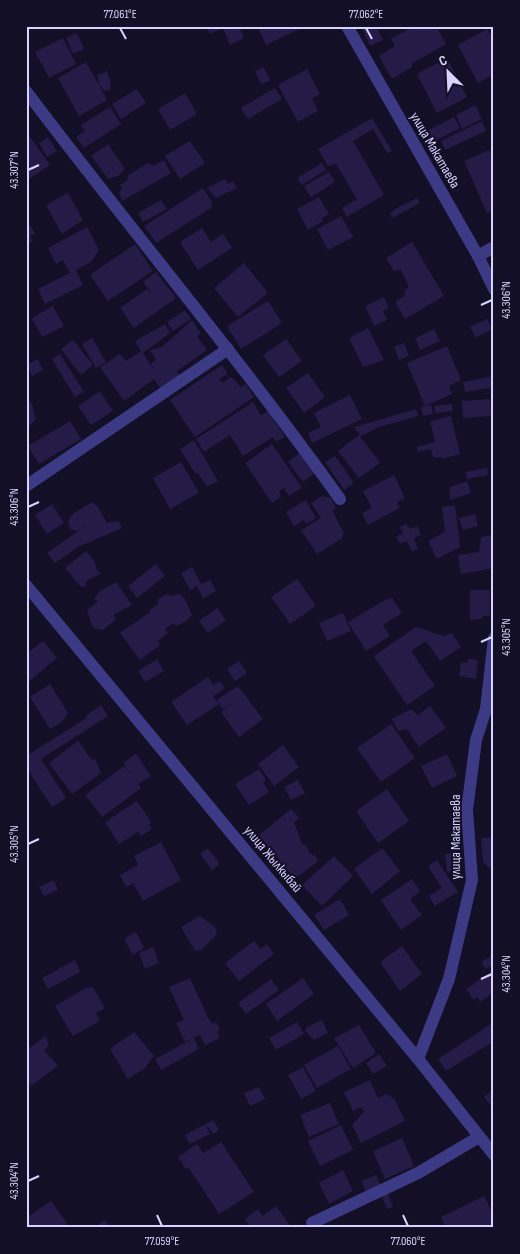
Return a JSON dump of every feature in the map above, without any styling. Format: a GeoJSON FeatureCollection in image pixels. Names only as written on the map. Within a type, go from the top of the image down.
{"type":"FeatureCollection","features":[{"type":"Feature","properties":{"kind":"street","name":"улица Макатаева"},"geometry":{"type":"LineString","coordinates":[[347,26],[478,256],[494,289]]}},
{"type":"Feature","properties":{"kind":"street"},"geometry":{"type":"LineString","coordinates":[[26,91],[86,171],[278,412],[340,499]]}},
{"type":"Feature","properties":{"kind":"street"},"geometry":{"type":"LineString","coordinates":[[478,256],[494,247]]}},
{"type":"Feature","properties":{"kind":"street"},"geometry":{"type":"LineString","coordinates":[[26,486],[228,349]]}},
{"type":"Feature","properties":{"kind":"street","name":"улица Жылкыбай"},"geometry":{"type":"LineString","coordinates":[[26,584],[418,1059],[494,1155]]}},
{"type":"Feature","properties":{"kind":"street","name":"улица Макатаева"},"geometry":{"type":"LineString","coordinates":[[418,1059],[449,979],[472,880],[467,810],[476,740],[486,709],[494,638]]}},
{"type":"Feature","properties":{"kind":"street"},"geometry":{"type":"LineString","coordinates":[[312,1223],[418,1173],[480,1137]]}},
{"type":"Feature","properties":{"kind":"building"},"geometry":{"type":"Polygon","coordinates":[[[211,26],[239,26],[244,38],[230,45],[223,28],[210,34],[207,28],[211,26]]]}},
{"type":"Feature","properties":{"kind":"building"},"geometry":{"type":"Polygon","coordinates":[[[257,26],[306,26],[266,45],[257,26]]]}},
{"type":"Feature","properties":{"kind":"building"},"geometry":{"type":"Polygon","coordinates":[[[361,26],[376,26],[383,40],[370,46],[361,26]]]}},
{"type":"Feature","properties":{"kind":"building"},"geometry":{"type":"Polygon","coordinates":[[[414,26],[436,26],[446,44],[411,64],[412,67],[392,79],[379,56],[395,46],[391,39],[414,26]]]}},
{"type":"Feature","properties":{"kind":"building"},"geometry":{"type":"Polygon","coordinates":[[[487,29],[494,41],[494,74],[478,83],[458,45],[487,29]]]}},
{"type":"Feature","properties":{"kind":"building"},"geometry":{"type":"Polygon","coordinates":[[[77,33],[84,49],[73,54],[66,38],[77,33]]]}},
{"type":"Feature","properties":{"kind":"building"},"geometry":{"type":"Polygon","coordinates":[[[63,38],[76,64],[49,78],[35,52],[63,38]]]}},
{"type":"Feature","properties":{"kind":"building"},"geometry":{"type":"Polygon","coordinates":[[[447,58],[467,97],[437,113],[417,74],[447,58]]]}},
{"type":"Feature","properties":{"kind":"building"},"geometry":{"type":"Polygon","coordinates":[[[86,62],[107,100],[79,116],[58,78],[86,62]]]}},
{"type":"Feature","properties":{"kind":"building"},"geometry":{"type":"Polygon","coordinates":[[[264,67],[270,81],[261,84],[255,71],[264,67]]]}},
{"type":"Feature","properties":{"kind":"building"},"geometry":{"type":"Polygon","coordinates":[[[307,69],[320,94],[312,99],[318,111],[298,122],[278,85],[307,69]]]}},
{"type":"Feature","properties":{"kind":"building"},"geometry":{"type":"Polygon","coordinates":[[[107,71],[111,82],[110,90],[105,91],[99,85],[98,75],[107,71]]]}},
{"type":"Feature","properties":{"kind":"building"},"geometry":{"type":"Polygon","coordinates":[[[275,88],[282,99],[248,119],[241,108],[275,88]]]}},
{"type":"Feature","properties":{"kind":"building"},"geometry":{"type":"Polygon","coordinates":[[[137,89],[146,103],[121,119],[112,104],[137,89]]]}},
{"type":"Feature","properties":{"kind":"building"},"geometry":{"type":"Polygon","coordinates":[[[185,93],[197,114],[170,130],[158,109],[185,93]]]}},
{"type":"Feature","properties":{"kind":"building"},"geometry":{"type":"Polygon","coordinates":[[[475,105],[482,119],[462,129],[456,115],[475,105]]]}},
{"type":"Feature","properties":{"kind":"building"},"geometry":{"type":"Polygon","coordinates":[[[110,107],[121,124],[84,148],[76,137],[85,131],[81,125],[110,107]]]}},
{"type":"Feature","properties":{"kind":"building"},"geometry":{"type":"Polygon","coordinates":[[[454,117],[460,128],[430,143],[425,132],[454,117]]]}},
{"type":"Feature","properties":{"kind":"building"},"geometry":{"type":"Polygon","coordinates":[[[372,118],[392,151],[387,153],[373,129],[353,141],[384,195],[347,217],[342,208],[357,199],[336,164],[328,166],[318,149],[372,118]]]}},
{"type":"Feature","properties":{"kind":"building"},"geometry":{"type":"Polygon","coordinates":[[[482,121],[486,131],[445,150],[441,141],[482,121]]]}},
{"type":"Feature","properties":{"kind":"building"},"geometry":{"type":"Polygon","coordinates":[[[28,134],[50,165],[26,181],[26,135],[28,134]]]}},
{"type":"Feature","properties":{"kind":"building"},"geometry":{"type":"Polygon","coordinates":[[[48,137],[57,151],[47,157],[39,143],[48,137]]]}},
{"type":"Feature","properties":{"kind":"building"},"geometry":{"type":"Polygon","coordinates":[[[190,141],[205,163],[180,179],[165,156],[190,141]]]}},
{"type":"Feature","properties":{"kind":"building"},"geometry":{"type":"Polygon","coordinates":[[[108,144],[125,169],[118,176],[108,179],[91,156],[108,144]]]}},
{"type":"Feature","properties":{"kind":"building"},"geometry":{"type":"Polygon","coordinates":[[[489,150],[494,161],[494,210],[487,213],[464,161],[489,150]]]}},
{"type":"Feature","properties":{"kind":"building"},"geometry":{"type":"Polygon","coordinates":[[[164,160],[171,173],[122,201],[119,193],[122,188],[120,185],[129,179],[127,176],[148,163],[153,166],[164,160]]]}},
{"type":"Feature","properties":{"kind":"building"},"geometry":{"type":"Polygon","coordinates":[[[322,163],[326,170],[302,185],[297,178],[322,163]]]}},
{"type":"Feature","properties":{"kind":"building"},"geometry":{"type":"Polygon","coordinates":[[[329,172],[335,182],[311,197],[304,186],[329,172]]]}},
{"type":"Feature","properties":{"kind":"building"},"geometry":{"type":"Polygon","coordinates":[[[225,179],[228,184],[233,181],[237,188],[216,198],[207,188],[225,179]]]}},
{"type":"Feature","properties":{"kind":"building"},"geometry":{"type":"Polygon","coordinates":[[[203,188],[212,202],[211,208],[156,243],[144,226],[203,188]]]}},
{"type":"Feature","properties":{"kind":"building"},"geometry":{"type":"Polygon","coordinates":[[[68,193],[83,220],[62,234],[46,205],[68,193]]]}},
{"type":"Feature","properties":{"kind":"building"},"geometry":{"type":"Polygon","coordinates":[[[319,197],[329,214],[322,218],[323,221],[308,230],[297,209],[319,197]]]}},
{"type":"Feature","properties":{"kind":"building"},"geometry":{"type":"Polygon","coordinates":[[[417,198],[420,203],[392,218],[390,214],[395,209],[417,198]]]}},
{"type":"Feature","properties":{"kind":"building"},"geometry":{"type":"Polygon","coordinates":[[[161,200],[167,209],[143,222],[138,213],[161,200]]]}},
{"type":"Feature","properties":{"kind":"building"},"geometry":{"type":"Polygon","coordinates":[[[341,216],[353,237],[328,250],[317,229],[341,216]]]}},
{"type":"Feature","properties":{"kind":"building"},"geometry":{"type":"Polygon","coordinates":[[[26,219],[35,233],[30,237],[33,241],[26,245],[26,219]]]}},
{"type":"Feature","properties":{"kind":"building"},"geometry":{"type":"Polygon","coordinates":[[[87,227],[99,250],[91,262],[76,270],[83,285],[45,304],[38,289],[70,273],[63,260],[56,264],[48,248],[87,227]]]}},
{"type":"Feature","properties":{"kind":"building"},"geometry":{"type":"Polygon","coordinates":[[[202,228],[211,242],[223,234],[232,248],[198,270],[180,242],[202,228]]]}},
{"type":"Feature","properties":{"kind":"building"},"geometry":{"type":"Polygon","coordinates":[[[412,242],[444,296],[405,319],[395,302],[404,296],[405,290],[409,287],[401,270],[394,271],[386,258],[412,242]]]}},
{"type":"Feature","properties":{"kind":"building"},"geometry":{"type":"Polygon","coordinates":[[[135,244],[153,271],[108,301],[90,275],[135,244]]]}},
{"type":"Feature","properties":{"kind":"building"},"geometry":{"type":"Polygon","coordinates":[[[244,263],[268,293],[238,317],[214,288],[244,263]]]}},
{"type":"Feature","properties":{"kind":"building"},"geometry":{"type":"Polygon","coordinates":[[[156,272],[176,298],[134,328],[120,308],[147,289],[152,294],[143,282],[156,272]]]}},
{"type":"Feature","properties":{"kind":"building"},"geometry":{"type":"Polygon","coordinates":[[[384,297],[389,308],[383,311],[387,320],[374,326],[365,306],[384,297]]]}},
{"type":"Feature","properties":{"kind":"building"},"geometry":{"type":"Polygon","coordinates":[[[268,301],[282,323],[241,349],[227,326],[268,301]]]}},
{"type":"Feature","properties":{"kind":"building"},"geometry":{"type":"Polygon","coordinates":[[[53,306],[64,326],[42,337],[32,318],[53,306]]]}},
{"type":"Feature","properties":{"kind":"building"},"geometry":{"type":"Polygon","coordinates":[[[185,310],[191,319],[173,331],[167,322],[185,310]]]}},
{"type":"Feature","properties":{"kind":"building"},"geometry":{"type":"Polygon","coordinates":[[[487,319],[492,329],[476,338],[470,327],[487,319]]]}},
{"type":"Feature","properties":{"kind":"building"},"geometry":{"type":"Polygon","coordinates":[[[192,320],[201,334],[197,336],[207,350],[177,371],[180,376],[160,388],[154,379],[124,401],[100,367],[120,354],[126,361],[141,351],[135,341],[165,324],[170,333],[143,353],[154,370],[151,363],[156,360],[150,350],[162,347],[192,320]]]}},
{"type":"Feature","properties":{"kind":"building"},"geometry":{"type":"Polygon","coordinates":[[[368,328],[384,360],[363,367],[349,338],[368,328]]]}},
{"type":"Feature","properties":{"kind":"building"},"geometry":{"type":"Polygon","coordinates":[[[434,329],[440,341],[420,350],[415,338],[434,329]]]}},
{"type":"Feature","properties":{"kind":"building"},"geometry":{"type":"Polygon","coordinates":[[[92,338],[106,362],[96,368],[82,344],[92,338]]]}},
{"type":"Feature","properties":{"kind":"building"},"geometry":{"type":"Polygon","coordinates":[[[286,339],[302,361],[279,377],[263,355],[286,339]]]}},
{"type":"Feature","properties":{"kind":"building"},"geometry":{"type":"Polygon","coordinates":[[[73,340],[93,365],[81,375],[61,349],[73,340]]]}},
{"type":"Feature","properties":{"kind":"building"},"geometry":{"type":"Polygon","coordinates":[[[404,343],[409,356],[399,360],[394,347],[404,343]]]}},
{"type":"Feature","properties":{"kind":"building"},"geometry":{"type":"Polygon","coordinates":[[[447,346],[461,380],[449,386],[452,394],[425,406],[407,363],[447,346]]]}},
{"type":"Feature","properties":{"kind":"building"},"geometry":{"type":"Polygon","coordinates":[[[60,354],[84,392],[75,397],[52,359],[60,354]]]}},
{"type":"Feature","properties":{"kind":"building"},"geometry":{"type":"Polygon","coordinates":[[[38,359],[43,370],[32,376],[27,365],[38,359]]]}},
{"type":"Feature","properties":{"kind":"building"},"geometry":{"type":"Polygon","coordinates":[[[222,365],[228,374],[219,379],[222,383],[231,377],[241,387],[246,384],[254,397],[195,437],[170,400],[222,365]]]}},
{"type":"Feature","properties":{"kind":"building"},"geometry":{"type":"Polygon","coordinates":[[[308,373],[325,397],[304,413],[286,388],[308,373]]]}},
{"type":"Feature","properties":{"kind":"building"},"geometry":{"type":"Polygon","coordinates":[[[494,376],[494,387],[465,392],[463,382],[494,376]]]}},
{"type":"Feature","properties":{"kind":"building"},"geometry":{"type":"Polygon","coordinates":[[[100,391],[113,411],[91,425],[78,406],[100,391]]]}},
{"type":"Feature","properties":{"kind":"building"},"geometry":{"type":"Polygon","coordinates":[[[350,395],[362,419],[312,443],[308,433],[321,427],[314,413],[350,395]]]}},
{"type":"Feature","properties":{"kind":"building"},"geometry":{"type":"Polygon","coordinates":[[[26,396],[32,404],[36,419],[26,430],[26,396]]]}},
{"type":"Feature","properties":{"kind":"building"},"geometry":{"type":"Polygon","coordinates":[[[490,399],[491,416],[463,418],[462,401],[490,399]]]}},
{"type":"Feature","properties":{"kind":"building"},"geometry":{"type":"Polygon","coordinates":[[[253,402],[261,415],[268,411],[285,437],[276,442],[273,437],[243,456],[230,435],[204,452],[196,439],[253,402]]]}},
{"type":"Feature","properties":{"kind":"building"},"geometry":{"type":"Polygon","coordinates":[[[452,404],[453,411],[435,413],[434,406],[452,404]]]}},
{"type":"Feature","properties":{"kind":"building"},"geometry":{"type":"Polygon","coordinates":[[[431,405],[433,414],[423,416],[421,407],[431,405]]]}},
{"type":"Feature","properties":{"kind":"building"},"geometry":{"type":"Polygon","coordinates":[[[416,409],[418,416],[379,427],[361,436],[354,427],[416,409]]]}},
{"type":"Feature","properties":{"kind":"building"},"geometry":{"type":"Polygon","coordinates":[[[451,416],[460,454],[445,458],[433,457],[431,449],[418,452],[417,447],[435,442],[430,421],[451,416]]]}},
{"type":"Feature","properties":{"kind":"building"},"geometry":{"type":"Polygon","coordinates":[[[70,421],[81,439],[39,464],[28,446],[70,421]]]}},
{"type":"Feature","properties":{"kind":"building"},"geometry":{"type":"Polygon","coordinates":[[[359,435],[380,463],[359,478],[338,451],[359,435]]]}},
{"type":"Feature","properties":{"kind":"building"},"geometry":{"type":"Polygon","coordinates":[[[194,440],[218,481],[207,487],[198,473],[195,473],[180,449],[194,440]]]}},
{"type":"Feature","properties":{"kind":"building"},"geometry":{"type":"Polygon","coordinates":[[[272,444],[302,488],[289,496],[284,488],[279,491],[281,497],[272,503],[245,463],[272,444]]]}},
{"type":"Feature","properties":{"kind":"building"},"geometry":{"type":"Polygon","coordinates":[[[299,453],[315,473],[303,482],[288,462],[299,453]]]}},
{"type":"Feature","properties":{"kind":"building"},"geometry":{"type":"Polygon","coordinates":[[[335,456],[354,483],[344,490],[325,462],[335,456]]]}},
{"type":"Feature","properties":{"kind":"building"},"geometry":{"type":"Polygon","coordinates":[[[181,462],[199,493],[170,509],[153,478],[181,462]]]}},
{"type":"Feature","properties":{"kind":"building"},"geometry":{"type":"Polygon","coordinates":[[[487,468],[488,475],[467,479],[465,472],[487,468]]]}},
{"type":"Feature","properties":{"kind":"building"},"geometry":{"type":"Polygon","coordinates":[[[394,475],[405,498],[397,502],[400,508],[368,525],[362,513],[372,508],[363,491],[394,475]]]}},
{"type":"Feature","properties":{"kind":"building"},"geometry":{"type":"Polygon","coordinates":[[[467,481],[471,493],[450,500],[450,487],[467,481]]]}},
{"type":"Feature","properties":{"kind":"building"},"geometry":{"type":"Polygon","coordinates":[[[322,496],[331,498],[336,508],[332,510],[344,533],[342,538],[317,554],[301,530],[321,518],[311,503],[322,496]]]}},
{"type":"Feature","properties":{"kind":"building"},"geometry":{"type":"Polygon","coordinates":[[[306,500],[316,518],[306,524],[304,520],[294,526],[286,512],[306,500]]]}},
{"type":"Feature","properties":{"kind":"building"},"geometry":{"type":"Polygon","coordinates":[[[92,502],[98,507],[107,523],[119,522],[122,528],[78,547],[55,563],[47,553],[88,524],[77,531],[70,529],[68,521],[74,513],[92,502]]]}},
{"type":"Feature","properties":{"kind":"building"},"geometry":{"type":"Polygon","coordinates":[[[52,504],[64,523],[47,534],[35,515],[52,504]]]}},
{"type":"Feature","properties":{"kind":"building"},"geometry":{"type":"Polygon","coordinates":[[[455,505],[460,547],[437,559],[428,541],[445,532],[442,507],[455,505]]]}},
{"type":"Feature","properties":{"kind":"building"},"geometry":{"type":"Polygon","coordinates":[[[475,514],[478,526],[463,530],[459,518],[475,514]]]}},
{"type":"Feature","properties":{"kind":"building"},"geometry":{"type":"Polygon","coordinates":[[[406,524],[410,529],[417,526],[421,535],[414,538],[418,549],[412,551],[407,541],[400,544],[396,536],[403,534],[400,527],[406,524]]]}},
{"type":"Feature","properties":{"kind":"building"},"geometry":{"type":"Polygon","coordinates":[[[492,535],[494,568],[461,574],[458,555],[479,552],[481,537],[492,535]]]}},
{"type":"Feature","properties":{"kind":"building"},"geometry":{"type":"Polygon","coordinates":[[[86,551],[94,561],[98,572],[102,573],[88,580],[85,583],[87,586],[81,587],[65,568],[86,551]]]}},
{"type":"Feature","properties":{"kind":"building"},"geometry":{"type":"Polygon","coordinates":[[[156,564],[165,576],[137,598],[128,586],[156,564]]]}},
{"type":"Feature","properties":{"kind":"building"},"geometry":{"type":"Polygon","coordinates":[[[192,567],[201,584],[210,580],[216,591],[203,598],[197,586],[190,590],[181,573],[192,567]]]}},
{"type":"Feature","properties":{"kind":"building"},"geometry":{"type":"Polygon","coordinates":[[[297,579],[316,606],[290,624],[271,597],[297,579]]]}},
{"type":"Feature","properties":{"kind":"building"},"geometry":{"type":"Polygon","coordinates":[[[116,582],[132,605],[113,615],[116,619],[103,630],[93,628],[87,610],[98,601],[94,599],[100,591],[116,582]]]}},
{"type":"Feature","properties":{"kind":"building"},"geometry":{"type":"Polygon","coordinates":[[[470,590],[490,590],[490,616],[470,620],[470,590]]]}},
{"type":"Feature","properties":{"kind":"building"},"geometry":{"type":"Polygon","coordinates":[[[166,594],[171,596],[179,594],[185,599],[192,615],[188,620],[177,626],[172,624],[165,629],[168,633],[158,641],[160,645],[140,660],[120,633],[150,612],[149,610],[158,604],[157,600],[166,594]]]}},
{"type":"Feature","properties":{"kind":"building"},"geometry":{"type":"Polygon","coordinates":[[[392,598],[402,613],[383,625],[390,636],[366,651],[348,622],[385,600],[392,598]]]}},
{"type":"Feature","properties":{"kind":"building"},"geometry":{"type":"Polygon","coordinates":[[[217,608],[226,620],[208,633],[199,621],[217,608]]]}},
{"type":"Feature","properties":{"kind":"building"},"geometry":{"type":"Polygon","coordinates":[[[343,613],[351,631],[327,641],[319,623],[343,613]]]}},
{"type":"Feature","properties":{"kind":"building"},"geometry":{"type":"Polygon","coordinates":[[[416,627],[444,636],[452,633],[461,647],[440,661],[426,641],[411,651],[435,686],[407,705],[374,656],[416,627]]]}},
{"type":"Feature","properties":{"kind":"building"},"geometry":{"type":"Polygon","coordinates":[[[43,641],[57,658],[26,684],[26,654],[43,641]]]}},
{"type":"Feature","properties":{"kind":"building"},"geometry":{"type":"Polygon","coordinates":[[[157,659],[164,671],[145,682],[138,671],[157,659]]]}},
{"type":"Feature","properties":{"kind":"building"},"geometry":{"type":"Polygon","coordinates":[[[468,659],[478,660],[476,679],[459,676],[461,662],[467,663],[468,659]]]}},
{"type":"Feature","properties":{"kind":"building"},"geometry":{"type":"Polygon","coordinates":[[[239,661],[247,673],[235,681],[227,669],[239,661]]]}},
{"type":"Feature","properties":{"kind":"building"},"geometry":{"type":"Polygon","coordinates":[[[208,677],[213,685],[220,681],[225,688],[213,696],[219,704],[187,725],[171,702],[208,677]]]}},
{"type":"Feature","properties":{"kind":"building"},"geometry":{"type":"Polygon","coordinates":[[[50,684],[68,713],[62,722],[50,729],[30,697],[50,684]]]}},
{"type":"Feature","properties":{"kind":"building"},"geometry":{"type":"Polygon","coordinates":[[[238,686],[263,719],[239,737],[221,712],[234,702],[223,709],[217,700],[238,686]]]}},
{"type":"Feature","properties":{"kind":"building"},"geometry":{"type":"Polygon","coordinates":[[[101,705],[108,716],[41,759],[66,798],[52,807],[26,767],[26,756],[85,719],[87,715],[101,705]]]}},
{"type":"Feature","properties":{"kind":"building"},"geometry":{"type":"Polygon","coordinates":[[[430,706],[446,728],[419,747],[407,729],[398,731],[392,719],[411,709],[418,715],[430,706]]]}},
{"type":"Feature","properties":{"kind":"building"},"geometry":{"type":"Polygon","coordinates":[[[391,724],[415,758],[381,782],[357,748],[391,724]]]}},
{"type":"Feature","properties":{"kind":"building"},"geometry":{"type":"Polygon","coordinates":[[[78,741],[92,760],[95,759],[101,773],[72,794],[49,763],[78,741]]]}},
{"type":"Feature","properties":{"kind":"building"},"geometry":{"type":"Polygon","coordinates":[[[283,745],[299,767],[274,786],[258,764],[283,745]]]}},
{"type":"Feature","properties":{"kind":"building"},"geometry":{"type":"Polygon","coordinates":[[[136,754],[151,776],[138,784],[141,788],[102,817],[85,795],[124,766],[132,776],[123,763],[136,754]]]}},
{"type":"Feature","properties":{"kind":"building"},"geometry":{"type":"Polygon","coordinates":[[[447,754],[457,776],[432,788],[421,766],[447,754]]]}},
{"type":"Feature","properties":{"kind":"building"},"geometry":{"type":"Polygon","coordinates":[[[259,769],[266,780],[263,782],[269,792],[249,805],[235,784],[259,769]]]}},
{"type":"Feature","properties":{"kind":"building"},"geometry":{"type":"Polygon","coordinates":[[[298,780],[305,793],[291,800],[284,787],[298,780]]]}},
{"type":"Feature","properties":{"kind":"building"},"geometry":{"type":"Polygon","coordinates":[[[387,789],[409,821],[378,843],[356,811],[387,789]]]}},
{"type":"Feature","properties":{"kind":"building"},"geometry":{"type":"Polygon","coordinates":[[[137,801],[151,822],[149,825],[152,829],[141,836],[138,832],[119,844],[105,822],[137,801]]]}},
{"type":"Feature","properties":{"kind":"building"},"geometry":{"type":"Polygon","coordinates":[[[291,809],[299,818],[294,822],[302,844],[306,845],[313,856],[315,854],[318,861],[295,879],[259,835],[291,809]]]}},
{"type":"Feature","properties":{"kind":"building"},"geometry":{"type":"Polygon","coordinates":[[[494,837],[494,867],[489,868],[483,862],[481,838],[494,837]]]}},
{"type":"Feature","properties":{"kind":"building"},"geometry":{"type":"Polygon","coordinates":[[[161,842],[181,880],[143,901],[133,883],[126,887],[120,875],[138,865],[134,856],[161,842]]]}},
{"type":"Feature","properties":{"kind":"building"},"geometry":{"type":"Polygon","coordinates":[[[208,848],[220,864],[212,870],[200,854],[208,848]]]}},
{"type":"Feature","properties":{"kind":"building"},"geometry":{"type":"Polygon","coordinates":[[[382,848],[400,871],[372,894],[354,869],[382,848]]]}},
{"type":"Feature","properties":{"kind":"building"},"geometry":{"type":"Polygon","coordinates":[[[459,852],[461,870],[447,872],[445,854],[459,852]]]}},
{"type":"Feature","properties":{"kind":"building"},"geometry":{"type":"Polygon","coordinates":[[[334,856],[353,876],[322,906],[302,885],[334,856]]]}},
{"type":"Feature","properties":{"kind":"building"},"geometry":{"type":"Polygon","coordinates":[[[437,860],[458,892],[435,906],[429,896],[442,888],[428,866],[437,860]]]}},
{"type":"Feature","properties":{"kind":"building"},"geometry":{"type":"Polygon","coordinates":[[[412,879],[420,891],[410,899],[422,915],[401,930],[381,900],[412,879]]]}},
{"type":"Feature","properties":{"kind":"building"},"geometry":{"type":"Polygon","coordinates":[[[54,880],[58,890],[44,896],[39,887],[54,880]]]}},
{"type":"Feature","properties":{"kind":"building"},"geometry":{"type":"Polygon","coordinates":[[[340,899],[349,915],[324,930],[314,915],[340,899]]]}},
{"type":"Feature","properties":{"kind":"building"},"geometry":{"type":"Polygon","coordinates":[[[200,916],[215,927],[217,935],[201,950],[195,951],[181,927],[200,916]]]}},
{"type":"Feature","properties":{"kind":"building"},"geometry":{"type":"Polygon","coordinates":[[[136,932],[144,948],[133,955],[124,939],[136,932]]]}},
{"type":"Feature","properties":{"kind":"building"},"geometry":{"type":"Polygon","coordinates":[[[254,941],[261,949],[267,944],[274,954],[239,981],[225,963],[254,941]]]}},
{"type":"Feature","properties":{"kind":"building"},"geometry":{"type":"Polygon","coordinates":[[[402,946],[422,974],[400,991],[380,962],[402,946]]]}},
{"type":"Feature","properties":{"kind":"building"},"geometry":{"type":"Polygon","coordinates":[[[153,947],[159,963],[145,969],[139,953],[153,947]]]}},
{"type":"Feature","properties":{"kind":"building"},"geometry":{"type":"Polygon","coordinates":[[[494,954],[494,964],[486,969],[481,962],[494,954]]]}},
{"type":"Feature","properties":{"kind":"building"},"geometry":{"type":"Polygon","coordinates":[[[75,960],[80,972],[48,989],[42,978],[75,960]]]}},
{"type":"Feature","properties":{"kind":"building"},"geometry":{"type":"Polygon","coordinates":[[[494,970],[494,992],[480,1002],[477,997],[474,1000],[466,989],[494,970]]]}},
{"type":"Feature","properties":{"kind":"building"},"geometry":{"type":"Polygon","coordinates":[[[190,978],[208,1018],[213,1024],[216,1022],[220,1030],[217,1032],[220,1038],[205,1045],[200,1035],[185,1042],[176,1023],[184,1020],[169,987],[190,978]]]}},
{"type":"Feature","properties":{"kind":"building"},"geometry":{"type":"Polygon","coordinates":[[[303,978],[314,994],[277,1021],[266,1004],[303,978]]]}},
{"type":"Feature","properties":{"kind":"building"},"geometry":{"type":"Polygon","coordinates":[[[271,979],[279,990],[246,1014],[238,1003],[271,979]]]}},
{"type":"Feature","properties":{"kind":"building"},"geometry":{"type":"Polygon","coordinates":[[[93,987],[105,1008],[96,1013],[100,1021],[73,1036],[55,1006],[86,988],[93,987]]]}},
{"type":"Feature","properties":{"kind":"building"},"geometry":{"type":"Polygon","coordinates":[[[322,1020],[328,1033],[314,1040],[305,1031],[307,1027],[322,1020]]]}},
{"type":"Feature","properties":{"kind":"building"},"geometry":{"type":"Polygon","coordinates":[[[297,1022],[304,1034],[276,1050],[269,1038],[297,1022]]]}},
{"type":"Feature","properties":{"kind":"building"},"geometry":{"type":"Polygon","coordinates":[[[491,1024],[494,1029],[494,1041],[446,1071],[438,1059],[491,1024]]]}},
{"type":"Feature","properties":{"kind":"building"},"geometry":{"type":"Polygon","coordinates":[[[359,1025],[376,1053],[353,1068],[334,1038],[359,1025]]]}},
{"type":"Feature","properties":{"kind":"building"},"geometry":{"type":"Polygon","coordinates":[[[134,1032],[154,1056],[145,1068],[128,1079],[110,1049],[134,1032]]]}},
{"type":"Feature","properties":{"kind":"building"},"geometry":{"type":"Polygon","coordinates":[[[46,1036],[49,1046],[44,1050],[58,1066],[31,1086],[26,1079],[26,1050],[46,1036]]]}},
{"type":"Feature","properties":{"kind":"building"},"geometry":{"type":"Polygon","coordinates":[[[194,1038],[199,1049],[161,1070],[155,1059],[194,1038]]]}},
{"type":"Feature","properties":{"kind":"building"},"geometry":{"type":"Polygon","coordinates":[[[338,1046],[351,1069],[317,1088],[304,1065],[338,1046]]]}},
{"type":"Feature","properties":{"kind":"building"},"geometry":{"type":"Polygon","coordinates":[[[379,1054],[387,1066],[373,1074],[366,1063],[379,1054]]]}},
{"type":"Feature","properties":{"kind":"building"},"geometry":{"type":"Polygon","coordinates":[[[303,1067],[316,1091],[301,1099],[288,1075],[303,1067]]]}},
{"type":"Feature","properties":{"kind":"building"},"geometry":{"type":"Polygon","coordinates":[[[370,1080],[378,1098],[387,1094],[395,1100],[405,1121],[361,1143],[352,1125],[364,1112],[361,1107],[353,1111],[344,1092],[370,1080]]]}},
{"type":"Feature","properties":{"kind":"building"},"geometry":{"type":"Polygon","coordinates":[[[259,1087],[265,1099],[250,1106],[244,1093],[259,1087]]]}},
{"type":"Feature","properties":{"kind":"building"},"geometry":{"type":"Polygon","coordinates":[[[494,1089],[494,1110],[484,1097],[494,1089]]]}},
{"type":"Feature","properties":{"kind":"building"},"geometry":{"type":"Polygon","coordinates":[[[330,1103],[339,1124],[309,1137],[300,1115],[330,1103]]]}},
{"type":"Feature","properties":{"kind":"building"},"geometry":{"type":"Polygon","coordinates":[[[213,1120],[219,1130],[213,1134],[206,1127],[210,1134],[190,1144],[185,1135],[213,1120]]]}},
{"type":"Feature","properties":{"kind":"building"},"geometry":{"type":"Polygon","coordinates":[[[341,1125],[353,1150],[320,1166],[308,1141],[341,1125]]]}},
{"type":"Feature","properties":{"kind":"building"},"geometry":{"type":"Polygon","coordinates":[[[402,1138],[414,1166],[385,1179],[373,1151],[402,1138]]]}},
{"type":"Feature","properties":{"kind":"building"},"geometry":{"type":"Polygon","coordinates":[[[221,1142],[254,1192],[219,1214],[189,1168],[186,1169],[178,1157],[197,1144],[203,1153],[221,1142]]]}},
{"type":"Feature","properties":{"kind":"building"},"geometry":{"type":"Polygon","coordinates":[[[343,1170],[353,1191],[329,1204],[319,1183],[343,1170]]]}},
{"type":"Feature","properties":{"kind":"building"},"geometry":{"type":"Polygon","coordinates":[[[376,1175],[380,1185],[366,1192],[361,1181],[376,1175]]]}},
{"type":"Feature","properties":{"kind":"building"},"geometry":{"type":"Polygon","coordinates":[[[388,1193],[393,1207],[387,1209],[382,1196],[388,1193]]]}},
{"type":"Feature","properties":{"kind":"building"},"geometry":{"type":"Polygon","coordinates":[[[484,1196],[494,1216],[494,1223],[483,1228],[446,1228],[441,1217],[484,1196]]]}},
{"type":"Feature","properties":{"kind":"building"},"geometry":{"type":"Polygon","coordinates":[[[51,1201],[68,1225],[64,1228],[26,1228],[26,1218],[51,1201]]]}},
{"type":"Feature","properties":{"kind":"building"},"geometry":{"type":"Polygon","coordinates":[[[276,1206],[292,1228],[251,1228],[245,1219],[258,1209],[263,1216],[276,1206]]]}},
{"type":"Feature","properties":{"kind":"building"},"geometry":{"type":"Polygon","coordinates":[[[105,1220],[111,1228],[94,1228],[105,1220]]]}}]}
